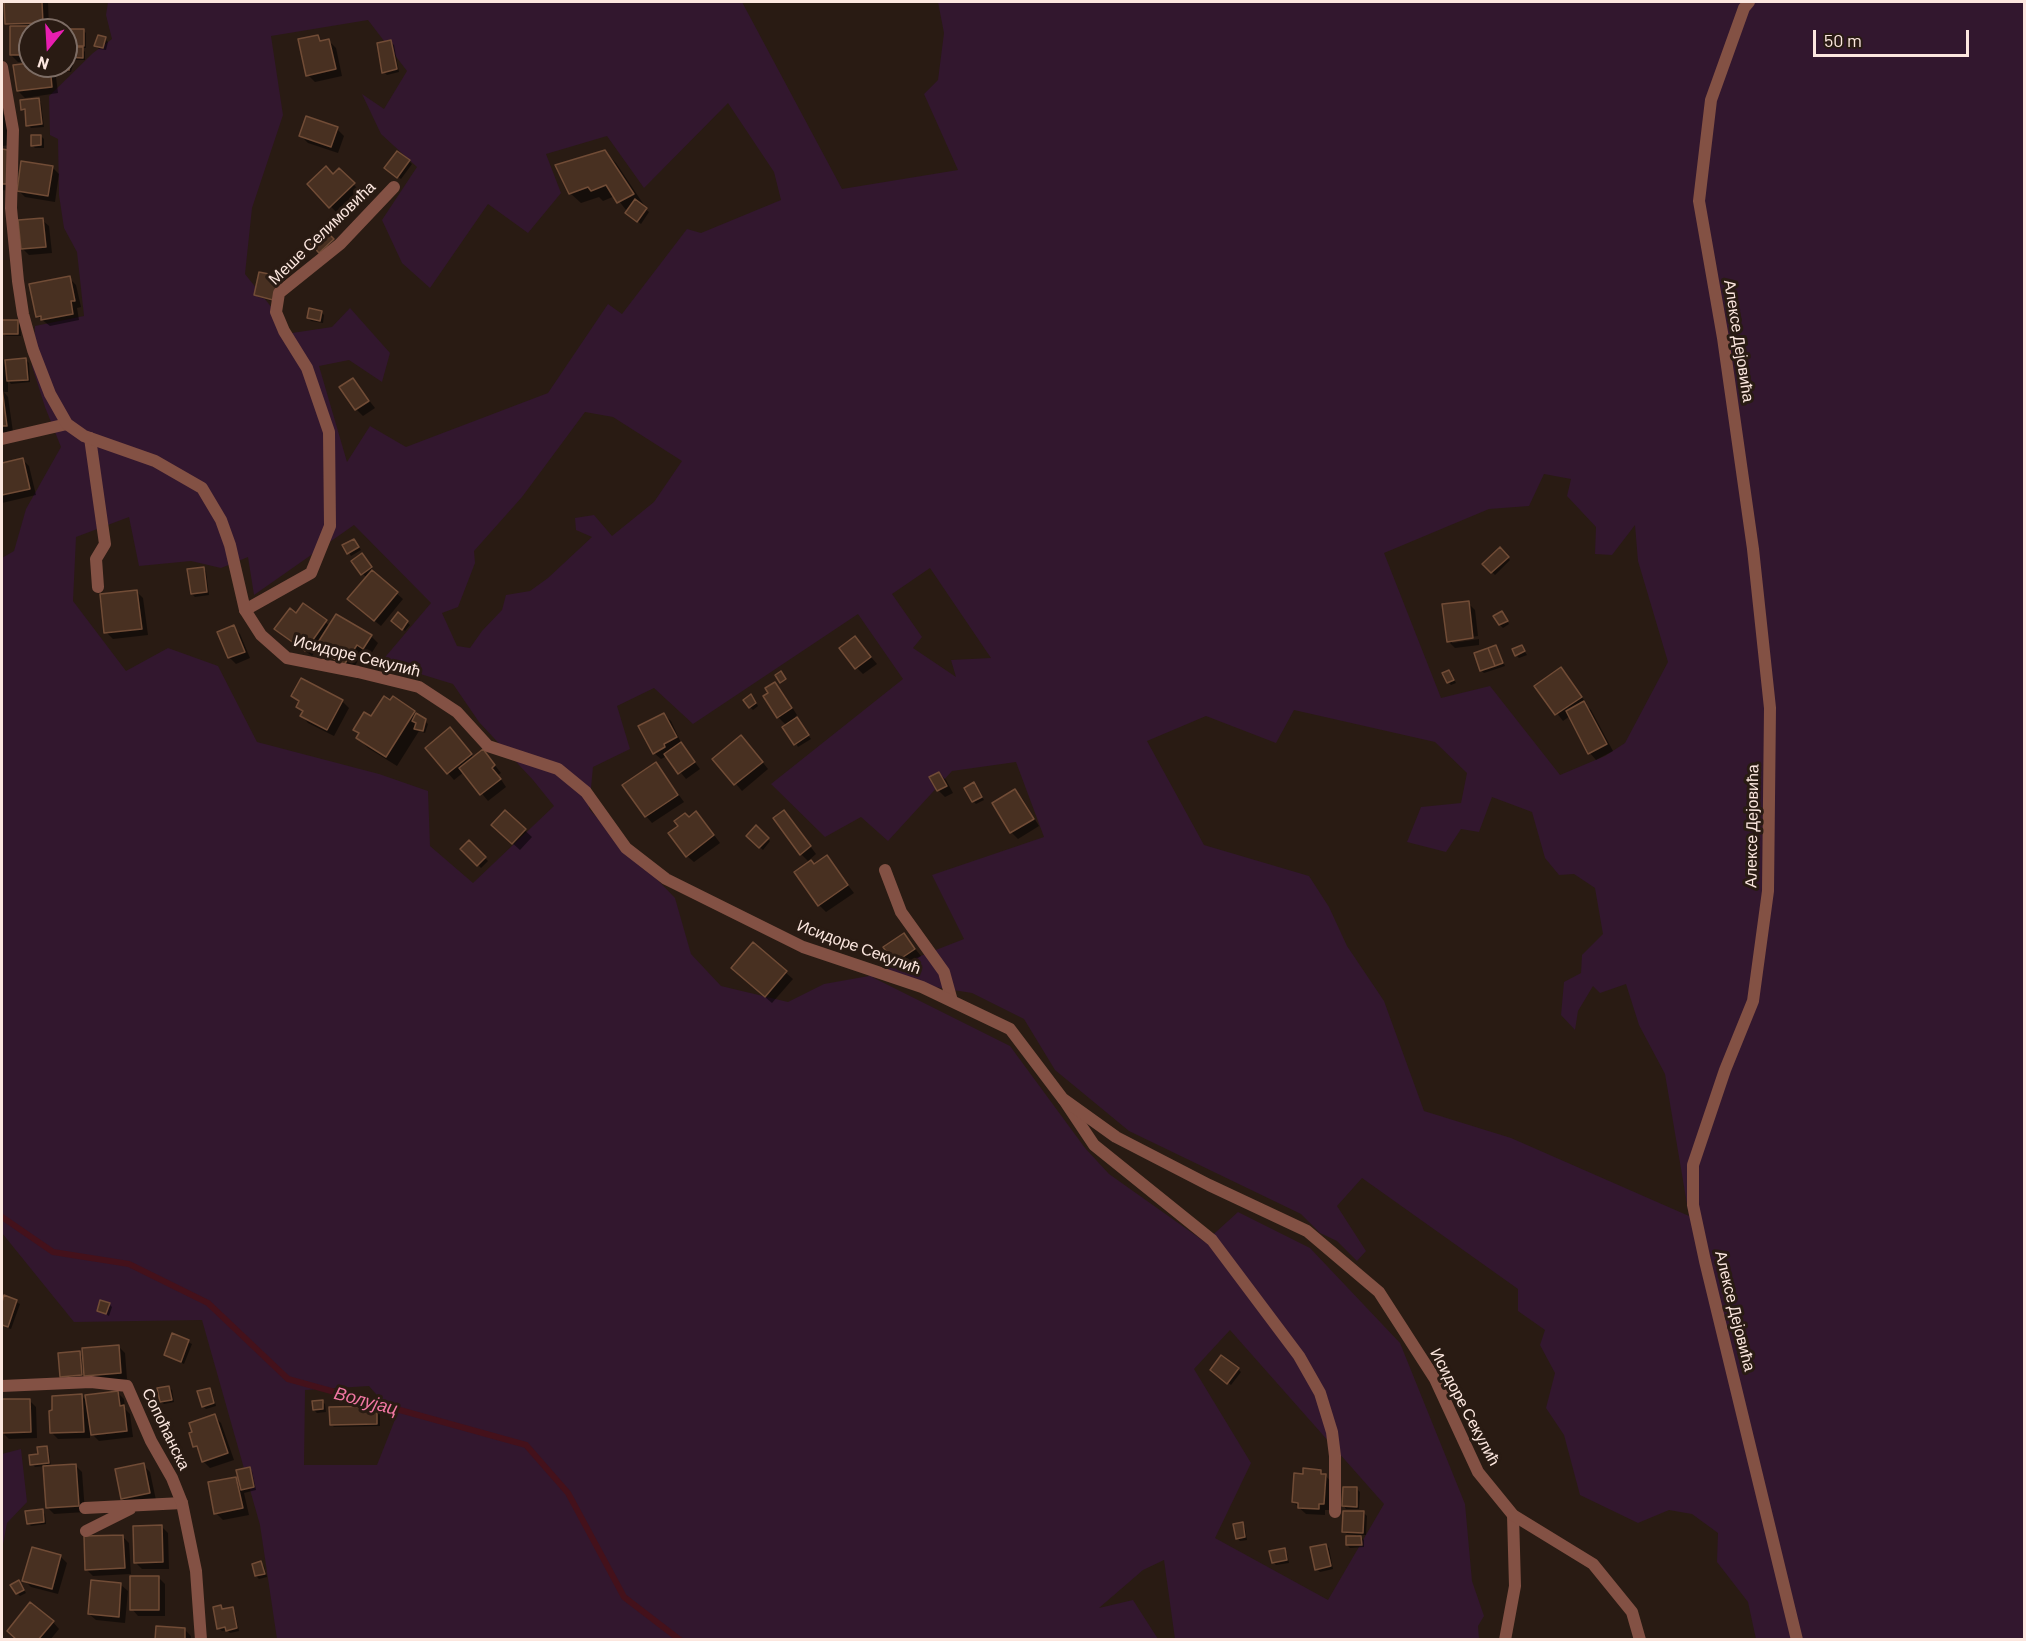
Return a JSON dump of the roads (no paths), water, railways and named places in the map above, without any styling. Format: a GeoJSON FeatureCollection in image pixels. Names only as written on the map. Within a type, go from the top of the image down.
{"type":"FeatureCollection","features":[{"type":"Feature","properties":{"kind":"street","name":"Алексе Дејовића"},"geometry":{"type":"LineString","coordinates":[[1746,4],[1711,100],[1700,201],[1723,338],[1753,549],[1770,708],[1768,891],[1753,1001],[1725,1070],[1693,1165],[1693,1205],[1797,1640]]}},
{"type":"Feature","properties":{"kind":"street","name":"Исидоре Секулић"},"geometry":{"type":"LineString","coordinates":[[2,67],[13,130],[11,208],[23,314],[33,350],[50,394],[67,424],[84,436],[155,461],[202,488],[221,520],[230,545],[245,610],[261,635],[287,658],[419,687],[457,712],[488,746],[558,769],[586,792],[626,848],[666,879],[803,947],[922,987],[1010,1029],[1064,1099],[1094,1145],[1212,1240],[1299,1356],[1320,1393],[1332,1432],[1335,1456],[1335,1512]]}},
{"type":"Feature","properties":{"kind":"street","name":"Меше Селимовића"},"geometry":{"type":"LineString","coordinates":[[245,610],[311,573],[330,526],[329,432],[307,368],[284,331],[276,312],[279,293],[340,244],[394,187]]}},
{"type":"Feature","properties":{"kind":"street"},"geometry":{"type":"LineString","coordinates":[[2,439],[67,424]]}},
{"type":"Feature","properties":{"kind":"street"},"geometry":{"type":"LineString","coordinates":[[90,438],[105,544],[96,559],[98,587]]}},
{"type":"Feature","properties":{"kind":"street"},"geometry":{"type":"LineString","coordinates":[[885,870],[901,912],[944,972],[952,1001]]}},
{"type":"Feature","properties":{"kind":"street","name":"Исидоре Секулић"},"geometry":{"type":"LineString","coordinates":[[1064,1099],[1116,1137],[1209,1185],[1307,1231],[1379,1292],[1435,1379],[1478,1472],[1513,1515]]}},
{"type":"Feature","properties":{"kind":"street","name":"Сопоћанска"},"geometry":{"type":"LineString","coordinates":[[2,1386],[91,1382],[127,1386],[182,1503],[196,1571],[201,1640]]}},
{"type":"Feature","properties":{"kind":"street"},"geometry":{"type":"LineString","coordinates":[[85,1508],[182,1503]]}},
{"type":"Feature","properties":{"kind":"street"},"geometry":{"type":"LineString","coordinates":[[86,1531],[136,1505]]}},
{"type":"Feature","properties":{"kind":"street"},"geometry":{"type":"LineString","coordinates":[[1505,1640],[1515,1586],[1513,1515]]}},
{"type":"Feature","properties":{"kind":"street"},"geometry":{"type":"LineString","coordinates":[[1513,1515],[1593,1564],[1632,1612],[1640,1640]]}},
{"type":"Feature","properties":{"kind":"waterway","name":"Волујац"},"geometry":{"type":"LineString","coordinates":[[2,1217],[53,1252],[129,1264],[208,1303],[288,1379],[526,1445],[568,1493],[624,1597],[680,1640]]}}]}
